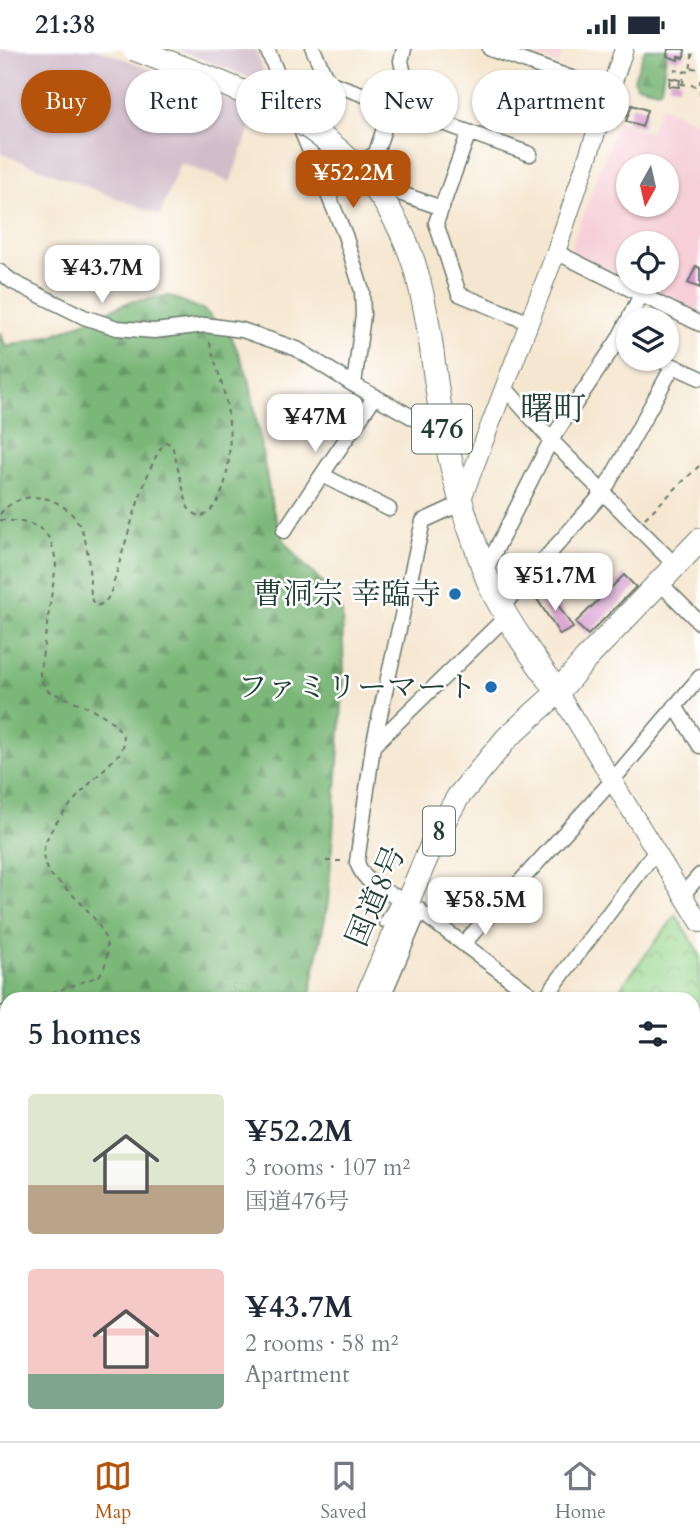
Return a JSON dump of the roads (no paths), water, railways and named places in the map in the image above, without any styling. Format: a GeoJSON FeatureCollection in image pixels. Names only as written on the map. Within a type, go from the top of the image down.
{"type":"FeatureCollection","features":[{"type":"Feature","properties":{"kind":"highway","name":"476"},"geometry":{"type":"LineString","coordinates":[[134,49],[257,97],[304,123],[344,152],[393,214],[405,239],[421,290],[443,434],[460,504],[485,572],[505,611],[558,692]]}},
{"type":"Feature","properties":{"kind":"highway","name":"国道8号"},"geometry":{"type":"LineString","coordinates":[[369,992],[436,835],[458,797],[507,738],[558,692],[658,581],[700,540]]}},
{"type":"Feature","properties":{"kind":"highway"},"geometry":{"type":"LineString","coordinates":[[407,903],[436,870],[471,802],[492,774],[550,717],[558,692]]}},
{"type":"Feature","properties":{"kind":"street"},"geometry":{"type":"LineString","coordinates":[[267,49],[345,235],[360,282],[363,315],[355,385]]}},
{"type":"Feature","properties":{"kind":"street"},"geometry":{"type":"LineString","coordinates":[[313,49],[328,82],[360,94]]}},
{"type":"Feature","properties":{"kind":"street"},"geometry":{"type":"LineString","coordinates":[[403,70],[401,61],[404,49]]}},
{"type":"Feature","properties":{"kind":"street"},"geometry":{"type":"LineString","coordinates":[[491,49],[550,70]]}},
{"type":"Feature","properties":{"kind":"street"},"geometry":{"type":"LineString","coordinates":[[616,70],[624,49]]}},
{"type":"Feature","properties":{"kind":"street"},"geometry":{"type":"LineString","coordinates":[[458,128],[530,154]]}},
{"type":"Feature","properties":{"kind":"street"},"geometry":{"type":"LineString","coordinates":[[469,132],[436,223],[459,293],[530,323]]}},
{"type":"Feature","properties":{"kind":"street"},"geometry":{"type":"LineString","coordinates":[[383,133],[376,153],[364,161],[373,184],[442,208]]}},
{"type":"Feature","properties":{"kind":"street"},"geometry":{"type":"LineString","coordinates":[[528,992],[407,903],[367,880],[358,862],[373,746],[423,521],[460,504],[556,252],[594,133]]}},
{"type":"Feature","properties":{"kind":"street"},"geometry":{"type":"LineString","coordinates":[[556,252],[700,324]]}},
{"type":"Feature","properties":{"kind":"street"},"geometry":{"type":"LineString","coordinates":[[0,272],[13,282],[84,317],[117,328],[154,331],[205,325],[242,330],[297,349],[443,434]]}},
{"type":"Feature","properties":{"kind":"street"},"geometry":{"type":"LineString","coordinates":[[636,308],[641,295]]}},
{"type":"Feature","properties":{"kind":"street"},"geometry":{"type":"LineString","coordinates":[[485,572],[551,440],[616,352]]}},
{"type":"Feature","properties":{"kind":"street"},"geometry":{"type":"LineString","coordinates":[[679,369],[700,378]]}},
{"type":"Feature","properties":{"kind":"street"},"geometry":{"type":"LineString","coordinates":[[373,746],[505,611],[603,493],[670,371]]}},
{"type":"Feature","properties":{"kind":"street"},"geometry":{"type":"LineString","coordinates":[[506,389],[551,440],[675,565]]}},
{"type":"Feature","properties":{"kind":"street"},"geometry":{"type":"LineString","coordinates":[[284,531],[375,396]]}},
{"type":"Feature","properties":{"kind":"street"},"geometry":{"type":"LineString","coordinates":[[322,475],[389,509]]}},
{"type":"Feature","properties":{"kind":"street"},"geometry":{"type":"LineString","coordinates":[[658,581],[700,623]]}},
{"type":"Feature","properties":{"kind":"street"},"geometry":{"type":"LineString","coordinates":[[464,943],[612,781],[700,677]]}},
{"type":"Feature","properties":{"kind":"street"},"geometry":{"type":"LineString","coordinates":[[558,692],[700,923]]}},
{"type":"Feature","properties":{"kind":"street"},"geometry":{"type":"LineString","coordinates":[[675,706],[700,746]]}},
{"type":"Feature","properties":{"kind":"street"},"geometry":{"type":"LineString","coordinates":[[549,992],[655,852]]}},
{"type":"Feature","properties":{"kind":"street"},"geometry":{"type":"LineString","coordinates":[[682,894],[700,875]]}},
{"type":"Feature","properties":{"kind":"street"},"geometry":{"type":"LineString","coordinates":[[384,992],[407,903]]}},
{"type":"Feature","properties":{"kind":"lane"},"geometry":{"type":"LineString","coordinates":[[383,923],[407,903]]}},
{"type":"Feature","properties":{"kind":"place","name":"曹洞宗 幸臨寺"},"geometry":{"type":"Point","coordinates":[455,594]}},
{"type":"Feature","properties":{"kind":"place","name":"ファミリーマート"},"geometry":{"type":"Point","coordinates":[491,687]}},
{"type":"Feature","properties":{"kind":"district","name":"曙町"},"geometry":{"type":"Point","coordinates":[553,409]}}]}
